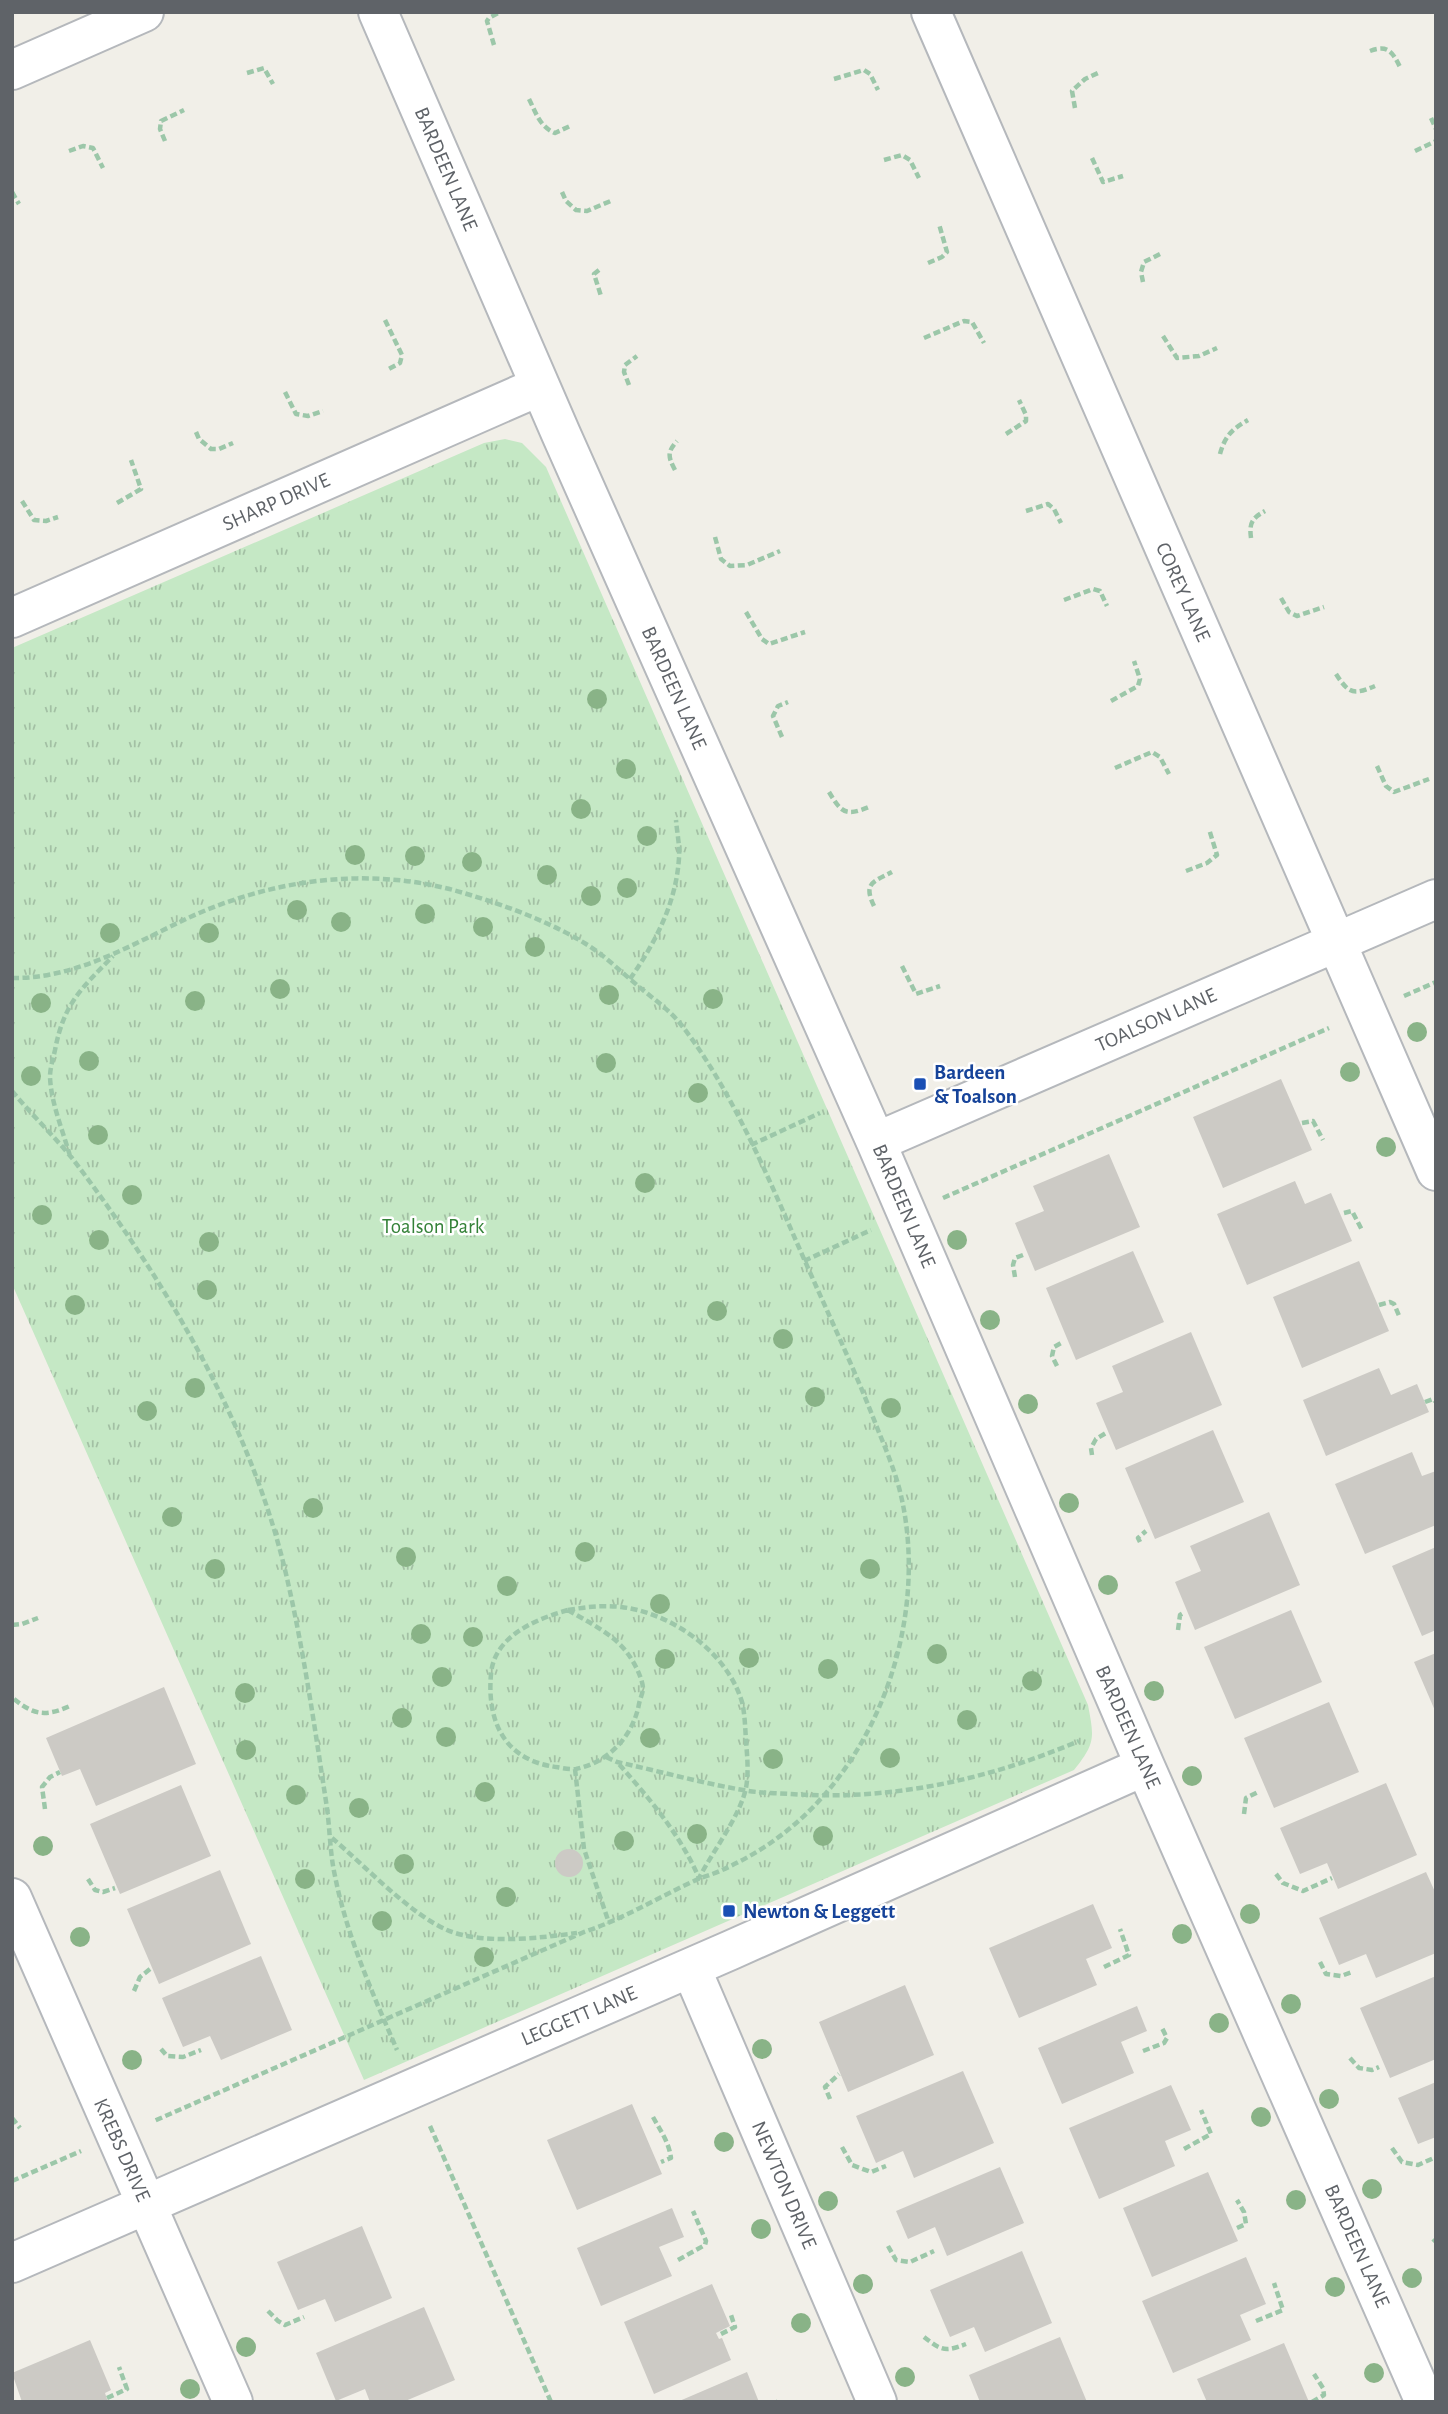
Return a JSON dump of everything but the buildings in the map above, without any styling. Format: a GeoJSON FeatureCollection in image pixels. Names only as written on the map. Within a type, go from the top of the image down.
{"type":"FeatureCollection","features":[{"type":"Feature","properties":{"kind":"street"},"geometry":{"type":"LineString","coordinates":[[12,69],[144,12]]}},
{"type":"Feature","properties":{"kind":"street","name":"BARDEEN LANE"},"geometry":{"type":"LineString","coordinates":[[378,12],[540,386],[876,1142],[1145,1766],[1426,2402]]}},
{"type":"Feature","properties":{"kind":"street","name":"COREY LANE"},"geometry":{"type":"LineString","coordinates":[[930,12],[1436,1171]]}},
{"type":"Feature","properties":{"kind":"street","name":"SHARP DRIVE"},"geometry":{"type":"LineString","coordinates":[[12,618],[540,386]]}},
{"type":"Feature","properties":{"kind":"street","name":"TOALSON LANE"},"geometry":{"type":"LineString","coordinates":[[876,1142],[1436,899]]}},
{"type":"Feature","properties":{"kind":"street","name":"LEGGETT LANE"},"geometry":{"type":"LineString","coordinates":[[12,2263],[691,1968],[1145,1766]]}},
{"type":"Feature","properties":{"kind":"street","name":"KREBS DRIVE"},"geometry":{"type":"LineString","coordinates":[[12,1898],[233,2402]]}},
{"type":"Feature","properties":{"kind":"street","name":"NEWTON DRIVE"},"geometry":{"type":"LineString","coordinates":[[691,1968],[877,2402]]}},
{"type":"Feature","properties":{"kind":"path"},"geometry":{"type":"LineString","coordinates":[[494,45],[487,21],[498,13]]}},
{"type":"Feature","properties":{"kind":"path"},"geometry":{"type":"LineString","coordinates":[[1370,51],[1380,47],[1388,48],[1401,69]]}},
{"type":"Feature","properties":{"kind":"path"},"geometry":{"type":"LineString","coordinates":[[247,73],[264,68],[273,84]]}},
{"type":"Feature","properties":{"kind":"path"},"geometry":{"type":"LineString","coordinates":[[834,79],[864,70],[870,74],[878,90]]}},
{"type":"Feature","properties":{"kind":"path"},"geometry":{"type":"LineString","coordinates":[[1075,108],[1072,91],[1085,79],[1098,73]]}},
{"type":"Feature","properties":{"kind":"path"},"geometry":{"type":"LineString","coordinates":[[529,99],[542,125],[548,130],[555,133],[570,126]]}},
{"type":"Feature","properties":{"kind":"path"},"geometry":{"type":"LineString","coordinates":[[165,141],[160,129],[161,121],[184,110]]}},
{"type":"Feature","properties":{"kind":"path"},"geometry":{"type":"LineString","coordinates":[[1431,118],[1436,129]]}},
{"type":"Feature","properties":{"kind":"path"},"geometry":{"type":"LineString","coordinates":[[1415,151],[1436,141]]}},
{"type":"Feature","properties":{"kind":"path"},"geometry":{"type":"LineString","coordinates":[[69,151],[83,146],[93,148],[103,167]]}},
{"type":"Feature","properties":{"kind":"path"},"geometry":{"type":"LineString","coordinates":[[884,160],[902,155],[910,160],[919,178]]}},
{"type":"Feature","properties":{"kind":"path"},"geometry":{"type":"LineString","coordinates":[[1092,158],[1103,182],[1123,176]]}},
{"type":"Feature","properties":{"kind":"path"},"geometry":{"type":"LineString","coordinates":[[12,192],[19,204]]}},
{"type":"Feature","properties":{"kind":"path"},"geometry":{"type":"LineString","coordinates":[[562,192],[566,201],[576,210],[587,211],[613,200]]}},
{"type":"Feature","properties":{"kind":"path"},"geometry":{"type":"LineString","coordinates":[[928,263],[947,252],[947,243],[939,224]]}},
{"type":"Feature","properties":{"kind":"path"},"geometry":{"type":"LineString","coordinates":[[1143,282],[1141,272],[1144,262],[1162,253]]}},
{"type":"Feature","properties":{"kind":"path"},"geometry":{"type":"LineString","coordinates":[[599,270],[594,274],[594,280],[601,296]]}},
{"type":"Feature","properties":{"kind":"path"},"geometry":{"type":"LineString","coordinates":[[386,320],[402,355],[400,363],[387,370]]}},
{"type":"Feature","properties":{"kind":"path"},"geometry":{"type":"LineString","coordinates":[[924,338],[964,321],[972,322],[976,326],[985,343]]}},
{"type":"Feature","properties":{"kind":"path"},"geometry":{"type":"LineString","coordinates":[[1163,335],[1177,358],[1199,356],[1217,348]]}},
{"type":"Feature","properties":{"kind":"path"},"geometry":{"type":"LineString","coordinates":[[629,385],[624,372],[625,365],[637,356]]}},
{"type":"Feature","properties":{"kind":"path"},"geometry":{"type":"LineString","coordinates":[[285,392],[296,414],[308,415],[323,411]]}},
{"type":"Feature","properties":{"kind":"path"},"geometry":{"type":"LineString","coordinates":[[1006,434],[1026,421],[1027,415],[1019,400]]}},
{"type":"Feature","properties":{"kind":"path"},"geometry":{"type":"LineString","coordinates":[[1220,454],[1223,441],[1231,430],[1248,420]]}},
{"type":"Feature","properties":{"kind":"path"},"geometry":{"type":"LineString","coordinates":[[196,432],[199,439],[211,449],[219,449],[233,443]]}},
{"type":"Feature","properties":{"kind":"path"},"geometry":{"type":"LineString","coordinates":[[675,470],[668,457],[677,441]]}},
{"type":"Feature","properties":{"kind":"path"},"geometry":{"type":"LineString","coordinates":[[117,503],[141,489],[141,482],[131,460]]}},
{"type":"Feature","properties":{"kind":"path"},"geometry":{"type":"LineString","coordinates":[[22,501],[34,520],[46,521],[58,517]]}},
{"type":"Feature","properties":{"kind":"path"},"geometry":{"type":"LineString","coordinates":[[1026,511],[1048,504],[1054,509],[1061,523]]}},
{"type":"Feature","properties":{"kind":"path"},"geometry":{"type":"LineString","coordinates":[[1251,538],[1249,526],[1254,517],[1265,511]]}},
{"type":"Feature","properties":{"kind":"path"},"geometry":{"type":"LineString","coordinates":[[715,537],[721,559],[730,566],[747,565],[780,551]]}},
{"type":"Feature","properties":{"kind":"path"},"geometry":{"type":"LineString","coordinates":[[1064,600],[1093,589],[1100,591],[1107,606]]}},
{"type":"Feature","properties":{"kind":"path"},"geometry":{"type":"LineString","coordinates":[[1281,598],[1289,612],[1297,616],[1324,607]]}},
{"type":"Feature","properties":{"kind":"path"},"geometry":{"type":"LineString","coordinates":[[746,612],[762,639],[769,644],[804,632]]}},
{"type":"Feature","properties":{"kind":"path"},"geometry":{"type":"LineString","coordinates":[[1111,701],[1138,686],[1140,679],[1134,661]]}},
{"type":"Feature","properties":{"kind":"path"},"geometry":{"type":"LineString","coordinates":[[1336,674],[1346,689],[1354,692],[1375,686]]}},
{"type":"Feature","properties":{"kind":"path"},"geometry":{"type":"LineString","coordinates":[[782,737],[773,716],[778,706],[788,702]]}},
{"type":"Feature","properties":{"kind":"path"},"geometry":{"type":"LineString","coordinates":[[1115,768],[1152,752],[1160,757],[1169,774]]}},
{"type":"Feature","properties":{"kind":"path"},"geometry":{"type":"LineString","coordinates":[[1377,766],[1386,786],[1394,792],[1429,779]]}},
{"type":"Feature","properties":{"kind":"path"},"geometry":{"type":"LineString","coordinates":[[829,792],[839,808],[848,813],[869,807]]}},
{"type":"Feature","properties":{"kind":"path"},"geometry":{"type":"LineString","coordinates":[[630,979],[654,944],[671,904],[679,858],[676,820]]}},
{"type":"Feature","properties":{"kind":"path"},"geometry":{"type":"LineString","coordinates":[[1186,871],[1207,863],[1217,855],[1209,830]]}},
{"type":"Feature","properties":{"kind":"path"},"geometry":{"type":"LineString","coordinates":[[874,906],[869,887],[892,872]]}},
{"type":"Feature","properties":{"kind":"path"},"geometry":{"type":"LineString","coordinates":[[12,978],[43,977],[116,954],[213,907],[298,882],[343,879],[427,884],[465,893],[556,927],[590,947],[676,1018],[716,1076],[804,1261],[888,1454],[903,1501],[910,1595],[904,1633],[876,1717],[847,1768],[822,1796],[776,1839],[720,1871],[699,1878],[609,1923],[151,2122]]}},
{"type":"Feature","properties":{"kind":"path"},"geometry":{"type":"LineString","coordinates":[[70,1157],[54,1101],[50,1075],[57,1039],[66,1010],[81,988],[116,954]]}},
{"type":"Feature","properties":{"kind":"path"},"geometry":{"type":"LineString","coordinates":[[902,967],[916,994],[940,986]]}},
{"type":"Feature","properties":{"kind":"path"},"geometry":{"type":"LineString","coordinates":[[1401,998],[1436,982]]}},
{"type":"Feature","properties":{"kind":"path"},"geometry":{"type":"LineString","coordinates":[[940,1199],[1338,1024]]}},
{"type":"Feature","properties":{"kind":"path"},"geometry":{"type":"LineString","coordinates":[[12,1091],[70,1157],[175,1308],[232,1420],[262,1496],[286,1573],[313,1716],[334,1875],[366,1977],[399,2053]]}},
{"type":"Feature","properties":{"kind":"path"},"geometry":{"type":"LineString","coordinates":[[751,1145],[827,1109]]}},
{"type":"Feature","properties":{"kind":"path"},"geometry":{"type":"LineString","coordinates":[[1302,1123],[1313,1121],[1323,1140]]}},
{"type":"Feature","properties":{"kind":"path"},"geometry":{"type":"LineString","coordinates":[[1344,1213],[1352,1211],[1362,1230]]}},
{"type":"Feature","properties":{"kind":"path"},"geometry":{"type":"LineString","coordinates":[[804,1261],[876,1228]]}},
{"type":"Feature","properties":{"kind":"path"},"geometry":{"type":"LineString","coordinates":[[1015,1277],[1015,1258],[1023,1255]]}},
{"type":"Feature","properties":{"kind":"path"},"geometry":{"type":"LineString","coordinates":[[1379,1306],[1390,1302],[1394,1304],[1401,1318]]}},
{"type":"Feature","properties":{"kind":"path"},"geometry":{"type":"LineString","coordinates":[[1056,1366],[1052,1356],[1054,1347],[1063,1342]]}},
{"type":"Feature","properties":{"kind":"path"},"geometry":{"type":"LineString","coordinates":[[1425,1402],[1433,1399],[1436,1402]]}},
{"type":"Feature","properties":{"kind":"path"},"geometry":{"type":"LineString","coordinates":[[1093,1455],[1091,1448],[1096,1439],[1106,1433]]}},
{"type":"Feature","properties":{"kind":"path"},"geometry":{"type":"LineString","coordinates":[[1140,1542],[1138,1538],[1146,1531]]}},
{"type":"Feature","properties":{"kind":"path"},"geometry":{"type":"LineString","coordinates":[[568,1610],[610,1636],[627,1652],[643,1688],[637,1714],[627,1736],[606,1757],[575,1769],[532,1762],[512,1747],[499,1732],[489,1696],[492,1664],[505,1642],[529,1623],[568,1610],[602,1605],[645,1612],[684,1630],[713,1654],[727,1671],[741,1701],[746,1722],[749,1766],[745,1791],[736,1815],[699,1878]]}},
{"type":"Feature","properties":{"kind":"path"},"geometry":{"type":"LineString","coordinates":[[1178,1630],[1180,1615],[1185,1612]]}},
{"type":"Feature","properties":{"kind":"path"},"geometry":{"type":"LineString","coordinates":[[12,1625],[22,1625],[38,1618]]}},
{"type":"Feature","properties":{"kind":"path"},"geometry":{"type":"LineString","coordinates":[[14,1699],[29,1711],[41,1713],[69,1706]]}},
{"type":"Feature","properties":{"kind":"path"},"geometry":{"type":"LineString","coordinates":[[606,1757],[617,1762],[745,1791],[822,1796],[883,1793],[971,1779],[1044,1756],[1079,1741]]}},
{"type":"Feature","properties":{"kind":"path"},"geometry":{"type":"LineString","coordinates":[[617,1762],[657,1807],[699,1878]]}},
{"type":"Feature","properties":{"kind":"path"},"geometry":{"type":"LineString","coordinates":[[575,1769],[584,1849],[609,1923]]}},
{"type":"Feature","properties":{"kind":"path"},"geometry":{"type":"LineString","coordinates":[[45,1809],[42,1787],[50,1777],[60,1772]]}},
{"type":"Feature","properties":{"kind":"path"},"geometry":{"type":"LineString","coordinates":[[1244,1814],[1246,1798],[1258,1792]]}},
{"type":"Feature","properties":{"kind":"path"},"geometry":{"type":"LineString","coordinates":[[331,1837],[410,1907],[447,1930],[489,1938],[529,1939],[584,1932]]}},
{"type":"Feature","properties":{"kind":"path"},"geometry":{"type":"LineString","coordinates":[[1276,1874],[1283,1883],[1303,1891],[1332,1878]]}},
{"type":"Feature","properties":{"kind":"path"},"geometry":{"type":"LineString","coordinates":[[88,1879],[95,1890],[103,1892],[115,1888]]}},
{"type":"Feature","properties":{"kind":"path"},"geometry":{"type":"LineString","coordinates":[[1104,1967],[1129,1955],[1120,1929]]}},
{"type":"Feature","properties":{"kind":"path"},"geometry":{"type":"LineString","coordinates":[[1320,1962],[1325,1974],[1341,1976],[1352,1972]]}},
{"type":"Feature","properties":{"kind":"path"},"geometry":{"type":"LineString","coordinates":[[134,1991],[140,1977],[150,1969]]}},
{"type":"Feature","properties":{"kind":"path"},"geometry":{"type":"LineString","coordinates":[[1143,2051],[1164,2043],[1167,2038],[1161,2026]]}},
{"type":"Feature","properties":{"kind":"path"},"geometry":{"type":"LineString","coordinates":[[161,2049],[167,2056],[175,2058],[201,2050]]}},
{"type":"Feature","properties":{"kind":"path"},"geometry":{"type":"LineString","coordinates":[[1350,2058],[1359,2068],[1371,2070],[1379,2067]]}},
{"type":"Feature","properties":{"kind":"path"},"geometry":{"type":"LineString","coordinates":[[830,2099],[825,2087],[839,2074]]}},
{"type":"Feature","properties":{"kind":"path"},"geometry":{"type":"LineString","coordinates":[[1184,2149],[1211,2134],[1201,2110]]}},
{"type":"Feature","properties":{"kind":"path"},"geometry":{"type":"LineString","coordinates":[[653,2117],[669,2144],[671,2153],[671,2158],[661,2162]]}},
{"type":"Feature","properties":{"kind":"path"},"geometry":{"type":"LineString","coordinates":[[12,2118],[20,2129]]}},
{"type":"Feature","properties":{"kind":"path"},"geometry":{"type":"LineString","coordinates":[[429,2123],[551,2402]]}},
{"type":"Feature","properties":{"kind":"path"},"geometry":{"type":"LineString","coordinates":[[12,2181],[92,2146]]}},
{"type":"Feature","properties":{"kind":"path"},"geometry":{"type":"LineString","coordinates":[[842,2147],[852,2165],[871,2172],[886,2166]]}},
{"type":"Feature","properties":{"kind":"path"},"geometry":{"type":"LineString","coordinates":[[1392,2148],[1402,2162],[1418,2165],[1436,2157]]}},
{"type":"Feature","properties":{"kind":"path"},"geometry":{"type":"LineString","coordinates":[[1237,2200],[1246,2224],[1237,2228]]}},
{"type":"Feature","properties":{"kind":"path"},"geometry":{"type":"LineString","coordinates":[[678,2260],[705,2245],[706,2241],[693,2211]]}},
{"type":"Feature","properties":{"kind":"path"},"geometry":{"type":"LineString","coordinates":[[888,2246],[896,2260],[910,2262],[934,2251]]}},
{"type":"Feature","properties":{"kind":"path"},"geometry":{"type":"LineString","coordinates":[[1256,2321],[1283,2310],[1274,2283]]}},
{"type":"Feature","properties":{"kind":"path"},"geometry":{"type":"LineString","coordinates":[[268,2311],[285,2325],[304,2317]]}},
{"type":"Feature","properties":{"kind":"path"},"geometry":{"type":"LineString","coordinates":[[721,2334],[735,2327],[732,2315]]}},
{"type":"Feature","properties":{"kind":"path"},"geometry":{"type":"LineString","coordinates":[[924,2337],[939,2349],[951,2350],[967,2343]]}},
{"type":"Feature","properties":{"kind":"path"},"geometry":{"type":"LineString","coordinates":[[107,2398],[127,2389],[119,2367]]}},
{"type":"Feature","properties":{"kind":"path"},"geometry":{"type":"LineString","coordinates":[[1312,2402],[1325,2395],[1314,2374]]}},
{"type":"Feature","properties":{"kind":"green space","name":"Toalson Park"},"geometry":{"type":"Polygon","coordinates":[[[505,439],[522,443],[546,467],[1088,1705],[1092,1739],[1074,1770],[364,2080],[12,1284],[12,648],[484,443],[505,439]]]}},
{"type":"Feature","properties":{"kind":"place","name":"Bardeen & Toalson"},"geometry":{"type":"Point","coordinates":[920,1084]}},
{"type":"Feature","properties":{"kind":"place","name":"Newton & Leggett"},"geometry":{"type":"Point","coordinates":[729,1911]}}]}
